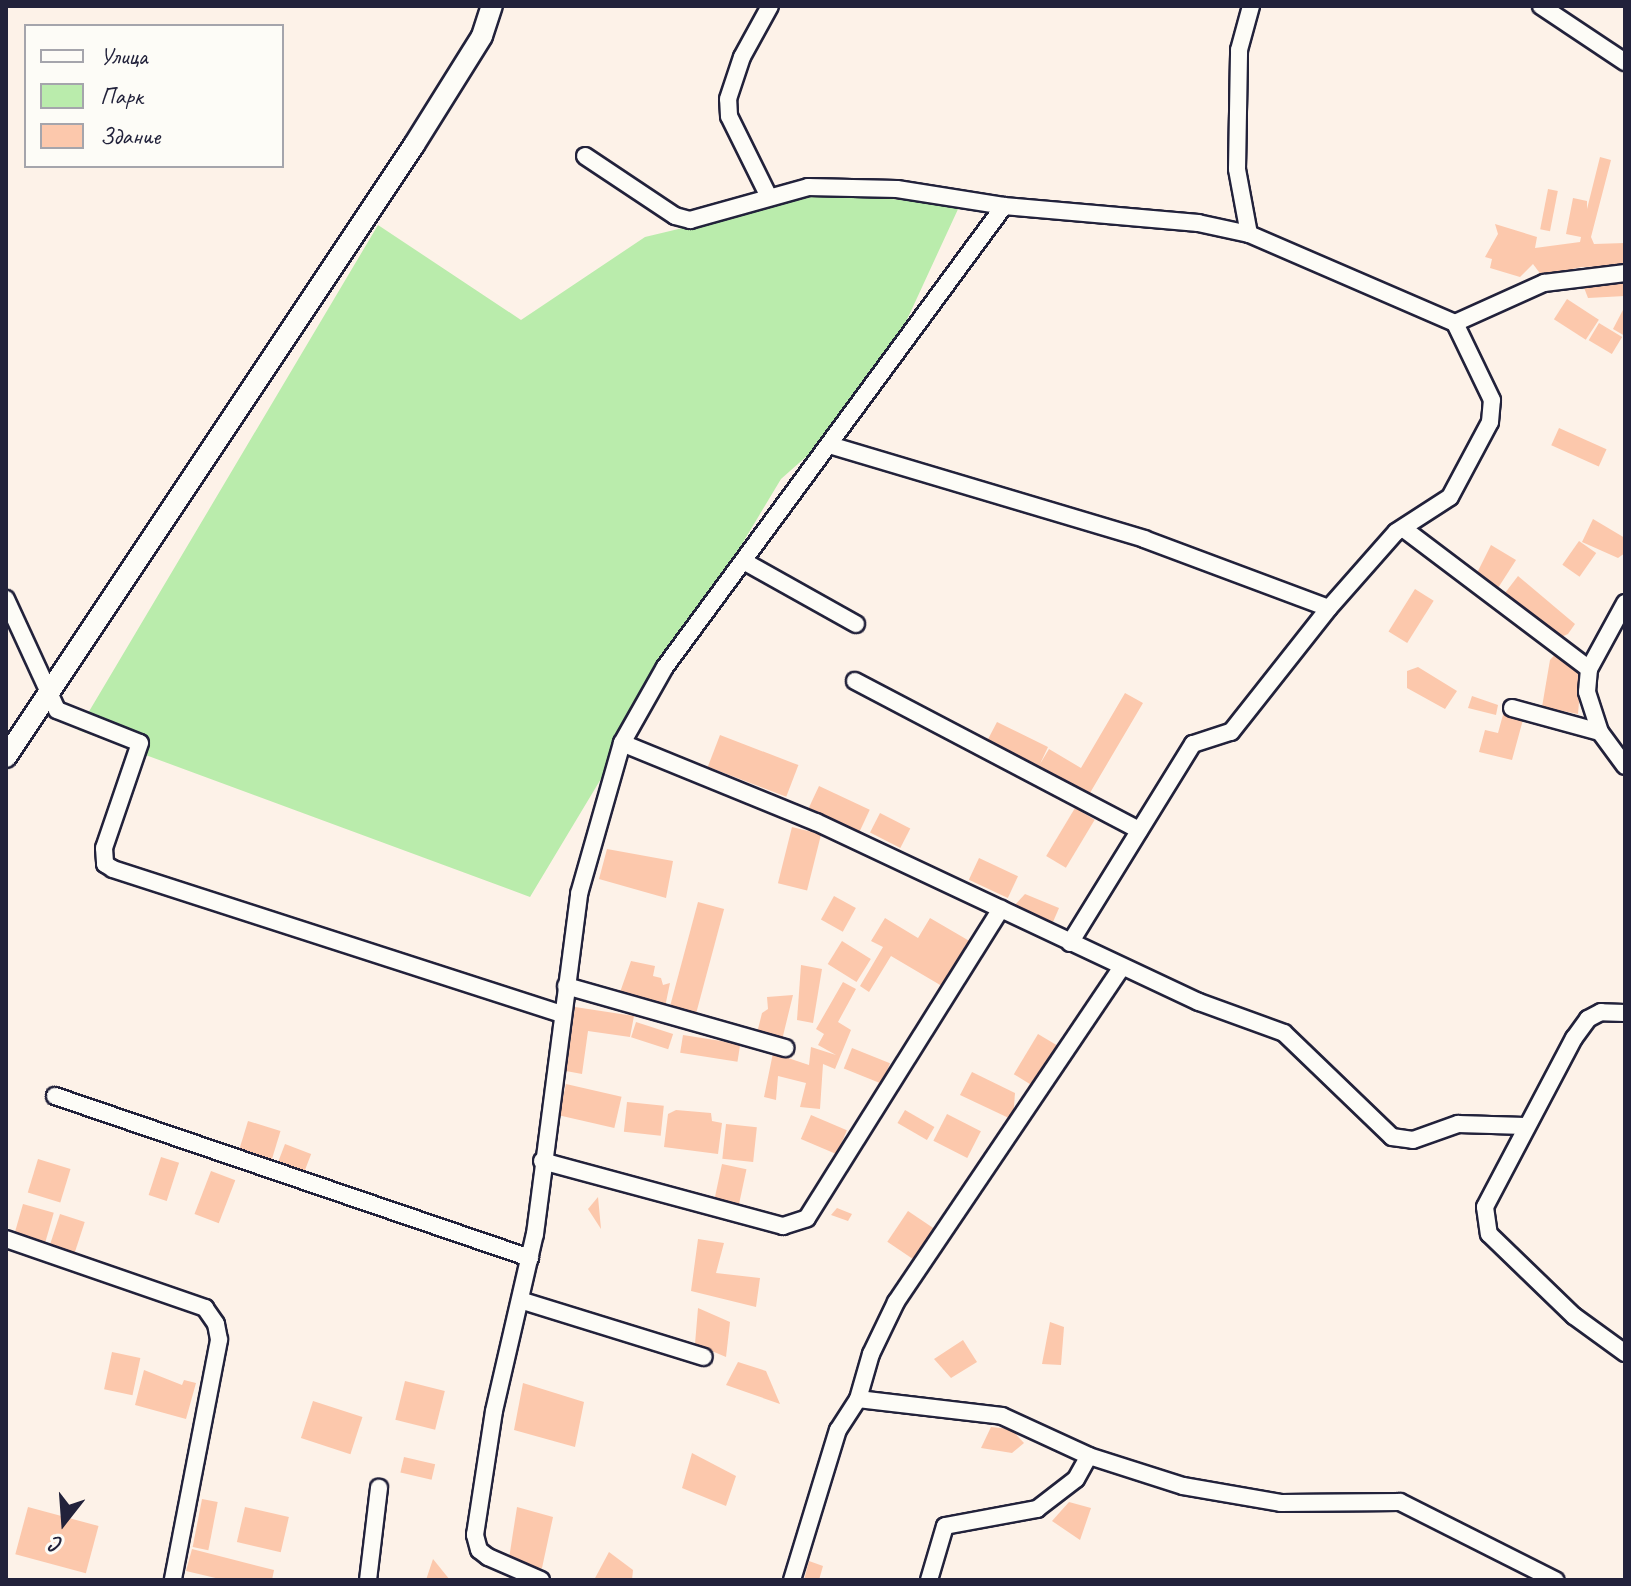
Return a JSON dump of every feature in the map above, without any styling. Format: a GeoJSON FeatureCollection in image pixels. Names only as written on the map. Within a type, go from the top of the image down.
{"type":"FeatureCollection","features":[{"type":"Feature","properties":{"kind":"street"},"geometry":{"type":"LineString","coordinates":[[6,757],[50,696],[183,486],[414,145],[482,36],[492,6]]}},
{"type":"Feature","properties":{"kind":"street"},"geometry":{"type":"LineString","coordinates":[[768,195],[729,116],[728,99],[742,57],[770,6]]}},
{"type":"Feature","properties":{"kind":"street"},"geometry":{"type":"LineString","coordinates":[[1249,234],[1237,169],[1239,50],[1251,6]]}},
{"type":"Feature","properties":{"kind":"street"},"geometry":{"type":"LineString","coordinates":[[1541,6],[1625,62]]}},
{"type":"Feature","properties":{"kind":"street"},"geometry":{"type":"LineString","coordinates":[[585,156],[675,216],[690,220],[768,195],[808,187],[897,189],[1004,206],[1125,214],[1249,234],[1455,323],[1492,400],[1490,422],[1450,497],[1404,529],[1329,608],[1231,732],[1193,744],[1070,943]]}},
{"type":"Feature","properties":{"kind":"street"},"geometry":{"type":"LineString","coordinates":[[541,1580],[488,1557],[479,1550],[475,1535],[494,1411],[523,1301],[530,1258],[579,894],[622,743],[665,667],[833,446],[1004,206]]}},
{"type":"Feature","properties":{"kind":"street"},"geometry":{"type":"LineString","coordinates":[[1455,323],[1544,283],[1625,273]]}},
{"type":"Feature","properties":{"kind":"street"},"geometry":{"type":"LineString","coordinates":[[833,446],[1144,539],[1329,608]]}},
{"type":"Feature","properties":{"kind":"street"},"geometry":{"type":"LineString","coordinates":[[1404,529],[1589,669]]}},
{"type":"Feature","properties":{"kind":"street"},"geometry":{"type":"LineString","coordinates":[[745,562],[856,624]]}},
{"type":"Feature","properties":{"kind":"street"},"geometry":{"type":"LineString","coordinates":[[6,599],[57,710],[140,743],[104,848],[105,864],[562,1014]]}},
{"type":"Feature","properties":{"kind":"street"},"geometry":{"type":"LineString","coordinates":[[1625,603],[1589,669],[1589,711],[1625,766]]}},
{"type":"Feature","properties":{"kind":"street"},"geometry":{"type":"LineString","coordinates":[[855,681],[1139,830]]}},
{"type":"Feature","properties":{"kind":"street"},"geometry":{"type":"LineString","coordinates":[[1512,708],[1600,732]]}},
{"type":"Feature","properties":{"kind":"street"},"geometry":{"type":"LineString","coordinates":[[622,743],[816,822],[1121,968],[1299,1042],[1392,1137],[1413,1140],[1458,1124],[1525,1126]]}},
{"type":"Feature","properties":{"kind":"street"},"geometry":{"type":"LineString","coordinates":[[542,1161],[783,1226],[807,1218],[1001,909]]}},
{"type":"Feature","properties":{"kind":"street"},"geometry":{"type":"LineString","coordinates":[[792,1580],[838,1430],[858,1399],[871,1354],[896,1302],[1121,968]]}},
{"type":"Feature","properties":{"kind":"street"},"geometry":{"type":"LineString","coordinates":[[566,986],[785,1048]]}},
{"type":"Feature","properties":{"kind":"street"},"geometry":{"type":"LineString","coordinates":[[1625,1013],[1601,1012],[1588,1019],[1489,1191],[1489,1234],[1574,1316],[1625,1353]]}},
{"type":"Feature","properties":{"kind":"street"},"geometry":{"type":"LineString","coordinates":[[55,1096],[530,1258]]}},
{"type":"Feature","properties":{"kind":"street"},"geometry":{"type":"LineString","coordinates":[[6,1239],[205,1308],[216,1324],[219,1340],[173,1580]]}},
{"type":"Feature","properties":{"kind":"street"},"geometry":{"type":"LineString","coordinates":[[523,1301],[704,1357]]}},
{"type":"Feature","properties":{"kind":"street"},"geometry":{"type":"LineString","coordinates":[[858,1399],[1002,1416],[1089,1456],[1183,1486],[1281,1503],[1400,1502],[1555,1580]]}},
{"type":"Feature","properties":{"kind":"street"},"geometry":{"type":"LineString","coordinates":[[929,1580],[938,1535],[945,1526],[1037,1509],[1076,1479],[1089,1456]]}},
{"type":"Feature","properties":{"kind":"street"},"geometry":{"type":"LineString","coordinates":[[368,1580],[379,1488]]}},
{"type":"Feature","properties":{"kind":"green space"},"geometry":{"type":"Polygon","coordinates":[[[833,192],[959,207],[893,350],[835,431],[781,479],[530,897],[78,730],[378,225],[521,320],[645,237],[833,192]]]}},
{"type":"Feature","properties":{"kind":"building"},"geometry":{"type":"Polygon","coordinates":[[[1600,157],[1611,160],[1591,237],[1594,244],[1625,243],[1625,266],[1581,267],[1542,276],[1533,264],[1520,277],[1490,268],[1492,259],[1485,257],[1498,234],[1495,224],[1537,237],[1535,248],[1580,242],[1581,237],[1566,234],[1573,198],[1587,201],[1587,209],[1600,157]]]}},
{"type":"Feature","properties":{"kind":"building"},"geometry":{"type":"Polygon","coordinates":[[[1548,189],[1558,191],[1550,231],[1540,229],[1548,189]]]}},
{"type":"Feature","properties":{"kind":"building"},"geometry":{"type":"Polygon","coordinates":[[[1625,282],[1625,296],[1588,298],[1583,285],[1625,282]]]}},
{"type":"Feature","properties":{"kind":"building"},"geometry":{"type":"Polygon","coordinates":[[[1567,299],[1599,320],[1586,340],[1554,319],[1567,299]]]}},
{"type":"Feature","properties":{"kind":"building"},"geometry":{"type":"Polygon","coordinates":[[[1625,306],[1625,336],[1613,329],[1625,306]]]}},
{"type":"Feature","properties":{"kind":"building"},"geometry":{"type":"Polygon","coordinates":[[[1599,323],[1622,337],[1612,354],[1589,340],[1599,323]]]}},
{"type":"Feature","properties":{"kind":"building"},"geometry":{"type":"Polygon","coordinates":[[[1559,428],[1607,449],[1599,467],[1551,445],[1559,428]]]}},
{"type":"Feature","properties":{"kind":"building"},"geometry":{"type":"Polygon","coordinates":[[[1593,519],[1625,538],[1625,553],[1618,558],[1582,542],[1593,519]]]}},
{"type":"Feature","properties":{"kind":"building"},"geometry":{"type":"Polygon","coordinates":[[[1579,541],[1596,553],[1580,577],[1562,565],[1579,541]]]}},
{"type":"Feature","properties":{"kind":"building"},"geometry":{"type":"Polygon","coordinates":[[[1491,545],[1516,560],[1498,588],[1477,573],[1491,545]]]}},
{"type":"Feature","properties":{"kind":"building"},"geometry":{"type":"Polygon","coordinates":[[[1518,576],[1575,624],[1568,634],[1559,638],[1505,593],[1518,576]]]}},
{"type":"Feature","properties":{"kind":"building"},"geometry":{"type":"Polygon","coordinates":[[[1415,589],[1434,601],[1407,643],[1389,631],[1415,589]]]}},
{"type":"Feature","properties":{"kind":"building"},"geometry":{"type":"Polygon","coordinates":[[[1561,648],[1582,667],[1578,714],[1542,707],[1550,660],[1561,648]]]}},
{"type":"Feature","properties":{"kind":"building"},"geometry":{"type":"Polygon","coordinates":[[[1418,667],[1457,691],[1445,709],[1407,688],[1407,671],[1418,667]]]}},
{"type":"Feature","properties":{"kind":"building"},"geometry":{"type":"Polygon","coordinates":[[[1125,693],[1143,703],[1087,798],[986,743],[997,722],[1048,747],[1040,764],[1049,749],[1081,768],[1125,693]]]}},
{"type":"Feature","properties":{"kind":"building"},"geometry":{"type":"Polygon","coordinates":[[[1472,696],[1498,705],[1496,715],[1468,708],[1472,696]]]}},
{"type":"Feature","properties":{"kind":"building"},"geometry":{"type":"Polygon","coordinates":[[[1504,711],[1524,716],[1512,760],[1479,752],[1485,730],[1498,733],[1504,711]]]}},
{"type":"Feature","properties":{"kind":"building"},"geometry":{"type":"Polygon","coordinates":[[[720,735],[798,765],[786,797],[708,767],[720,735]]]}},
{"type":"Feature","properties":{"kind":"building"},"geometry":{"type":"Polygon","coordinates":[[[819,786],[870,810],[860,831],[809,808],[819,786]]]}},
{"type":"Feature","properties":{"kind":"building"},"geometry":{"type":"Polygon","coordinates":[[[1075,808],[1095,820],[1066,868],[1046,856],[1075,808]]]}},
{"type":"Feature","properties":{"kind":"building"},"geometry":{"type":"Polygon","coordinates":[[[880,813],[910,828],[900,848],[870,833],[880,813]]]}},
{"type":"Feature","properties":{"kind":"building"},"geometry":{"type":"Polygon","coordinates":[[[792,827],[821,834],[807,891],[778,883],[792,827]]]}},
{"type":"Feature","properties":{"kind":"building"},"geometry":{"type":"Polygon","coordinates":[[[607,849],[673,861],[666,898],[599,879],[607,849]]]}},
{"type":"Feature","properties":{"kind":"building"},"geometry":{"type":"Polygon","coordinates":[[[979,858],[1018,876],[1008,898],[969,880],[979,858]]]}},
{"type":"Feature","properties":{"kind":"building"},"geometry":{"type":"Polygon","coordinates":[[[1025,894],[1059,908],[1053,922],[1014,906],[1025,894]]]}},
{"type":"Feature","properties":{"kind":"building"},"geometry":{"type":"Polygon","coordinates":[[[834,896],[856,908],[843,932],[821,920],[834,896]]]}},
{"type":"Feature","properties":{"kind":"building"},"geometry":{"type":"Polygon","coordinates":[[[698,902],[724,909],[695,1019],[668,1012],[698,902]]]}},
{"type":"Feature","properties":{"kind":"building"},"geometry":{"type":"Polygon","coordinates":[[[885,918],[918,938],[930,918],[978,946],[952,992],[891,956],[869,992],[860,986],[883,947],[871,941],[885,918]]]}},
{"type":"Feature","properties":{"kind":"building"},"geometry":{"type":"Polygon","coordinates":[[[842,941],[871,959],[857,982],[828,964],[842,941]]]}},
{"type":"Feature","properties":{"kind":"building"},"geometry":{"type":"Polygon","coordinates":[[[631,961],[655,966],[653,976],[661,978],[663,985],[670,983],[665,1007],[618,998],[631,961]]]}},
{"type":"Feature","properties":{"kind":"building"},"geometry":{"type":"Polygon","coordinates":[[[801,965],[822,969],[813,1023],[797,1020],[801,965]]]}},
{"type":"Feature","properties":{"kind":"building"},"geometry":{"type":"Polygon","coordinates":[[[843,982],[856,989],[838,1022],[851,1030],[835,1069],[823,1064],[820,1109],[800,1107],[806,1083],[778,1076],[776,1100],[764,1097],[773,1053],[809,1065],[811,1047],[836,1055],[818,1045],[824,1034],[816,1029],[843,982]]]}},
{"type":"Feature","properties":{"kind":"building"},"geometry":{"type":"Polygon","coordinates":[[[793,995],[782,1040],[757,1033],[762,1013],[768,1009],[767,997],[793,995]]]}},
{"type":"Feature","properties":{"kind":"building"},"geometry":{"type":"Polygon","coordinates":[[[575,1007],[634,1016],[630,1037],[588,1031],[582,1074],[566,1071],[575,1007]]]}},
{"type":"Feature","properties":{"kind":"building"},"geometry":{"type":"Polygon","coordinates":[[[636,1022],[673,1034],[668,1049],[631,1037],[636,1022]]]}},
{"type":"Feature","properties":{"kind":"building"},"geometry":{"type":"Polygon","coordinates":[[[1038,1034],[1058,1046],[1034,1086],[1014,1074],[1038,1034]]]}},
{"type":"Feature","properties":{"kind":"building"},"geometry":{"type":"Polygon","coordinates":[[[683,1035],[740,1044],[737,1062],[680,1053],[683,1035]]]}},
{"type":"Feature","properties":{"kind":"building"},"geometry":{"type":"Polygon","coordinates":[[[852,1048],[890,1063],[882,1084],[844,1068],[852,1048]]]}},
{"type":"Feature","properties":{"kind":"building"},"geometry":{"type":"Polygon","coordinates":[[[972,1072],[1015,1093],[1013,1120],[960,1095],[972,1072]]]}},
{"type":"Feature","properties":{"kind":"building"},"geometry":{"type":"Polygon","coordinates":[[[566,1084],[622,1097],[614,1128],[559,1115],[566,1084]]]}},
{"type":"Feature","properties":{"kind":"building"},"geometry":{"type":"Polygon","coordinates":[[[627,1102],[664,1106],[661,1136],[624,1132],[627,1102]]]}},
{"type":"Feature","properties":{"kind":"building"},"geometry":{"type":"Polygon","coordinates":[[[676,1110],[711,1113],[712,1121],[722,1123],[718,1154],[664,1147],[668,1114],[676,1110]]]}},
{"type":"Feature","properties":{"kind":"building"},"geometry":{"type":"Polygon","coordinates":[[[905,1110],[934,1127],[927,1140],[898,1123],[905,1110]]]}},
{"type":"Feature","properties":{"kind":"building"},"geometry":{"type":"Polygon","coordinates":[[[947,1114],[981,1131],[967,1158],[933,1141],[947,1114]]]}},
{"type":"Feature","properties":{"kind":"building"},"geometry":{"type":"Polygon","coordinates":[[[811,1115],[847,1130],[837,1154],[801,1139],[811,1115]]]}},
{"type":"Feature","properties":{"kind":"building"},"geometry":{"type":"Polygon","coordinates":[[[248,1121],[281,1131],[271,1163],[238,1154],[248,1121]]]}},
{"type":"Feature","properties":{"kind":"building"},"geometry":{"type":"Polygon","coordinates":[[[726,1124],[757,1127],[753,1162],[722,1159],[726,1124]]]}},
{"type":"Feature","properties":{"kind":"building"},"geometry":{"type":"Polygon","coordinates":[[[285,1144],[311,1154],[303,1176],[277,1165],[285,1144]]]}},
{"type":"Feature","properties":{"kind":"building"},"geometry":{"type":"Polygon","coordinates":[[[161,1157],[179,1163],[167,1201],[149,1195],[161,1157]]]}},
{"type":"Feature","properties":{"kind":"building"},"geometry":{"type":"Polygon","coordinates":[[[38,1159],[71,1169],[60,1202],[28,1192],[38,1159]]]}},
{"type":"Feature","properties":{"kind":"building"},"geometry":{"type":"Polygon","coordinates":[[[722,1164],[746,1169],[738,1209],[713,1204],[722,1164]]]}},
{"type":"Feature","properties":{"kind":"building"},"geometry":{"type":"Polygon","coordinates":[[[211,1171],[235,1180],[219,1223],[195,1214],[211,1171]]]}},
{"type":"Feature","properties":{"kind":"building"},"geometry":{"type":"Polygon","coordinates":[[[598,1197],[601,1229],[588,1209],[598,1197]]]}},
{"type":"Feature","properties":{"kind":"building"},"geometry":{"type":"Polygon","coordinates":[[[23,1204],[54,1213],[44,1246],[14,1237],[23,1204]]]}},
{"type":"Feature","properties":{"kind":"building"},"geometry":{"type":"Polygon","coordinates":[[[837,1208],[852,1214],[848,1221],[831,1215],[837,1208]]]}},
{"type":"Feature","properties":{"kind":"building"},"geometry":{"type":"Polygon","coordinates":[[[908,1211],[936,1230],[915,1261],[887,1242],[908,1211]]]}},
{"type":"Feature","properties":{"kind":"building"},"geometry":{"type":"Polygon","coordinates":[[[60,1214],[85,1222],[74,1254],[49,1246],[60,1214]]]}},
{"type":"Feature","properties":{"kind":"building"},"geometry":{"type":"Polygon","coordinates":[[[698,1239],[724,1243],[716,1273],[760,1278],[756,1307],[691,1291],[698,1239]]]}},
{"type":"Feature","properties":{"kind":"building"},"geometry":{"type":"Polygon","coordinates":[[[698,1308],[730,1322],[726,1357],[695,1344],[698,1308]]]}},
{"type":"Feature","properties":{"kind":"building"},"geometry":{"type":"Polygon","coordinates":[[[1050,1322],[1064,1327],[1061,1365],[1042,1364],[1050,1322]]]}},
{"type":"Feature","properties":{"kind":"building"},"geometry":{"type":"Polygon","coordinates":[[[963,1340],[977,1362],[951,1378],[934,1359],[963,1340]]]}},
{"type":"Feature","properties":{"kind":"building"},"geometry":{"type":"Polygon","coordinates":[[[112,1352],[140,1358],[132,1395],[104,1389],[112,1352]]]}},
{"type":"Feature","properties":{"kind":"building"},"geometry":{"type":"Polygon","coordinates":[[[738,1362],[766,1371],[780,1404],[726,1385],[738,1362]]]}},
{"type":"Feature","properties":{"kind":"building"},"geometry":{"type":"Polygon","coordinates":[[[144,1370],[182,1385],[184,1380],[196,1383],[186,1419],[135,1405],[144,1370]]]}},
{"type":"Feature","properties":{"kind":"building"},"geometry":{"type":"Polygon","coordinates":[[[405,1381],[445,1391],[435,1430],[395,1420],[405,1381]]]}},
{"type":"Feature","properties":{"kind":"building"},"geometry":{"type":"Polygon","coordinates":[[[523,1383],[584,1402],[575,1447],[514,1430],[523,1383]]]}},
{"type":"Feature","properties":{"kind":"building"},"geometry":{"type":"Polygon","coordinates":[[[313,1401],[362,1417],[350,1454],[301,1438],[313,1401]]]}},
{"type":"Feature","properties":{"kind":"building"},"geometry":{"type":"Polygon","coordinates":[[[991,1427],[1011,1429],[1024,1443],[1012,1453],[981,1448],[991,1427]]]}},
{"type":"Feature","properties":{"kind":"building"},"geometry":{"type":"Polygon","coordinates":[[[692,1453],[736,1476],[726,1506],[682,1488],[692,1453]]]}},
{"type":"Feature","properties":{"kind":"building"},"geometry":{"type":"Polygon","coordinates":[[[404,1457],[435,1464],[432,1480],[400,1473],[404,1457]]]}},
{"type":"Feature","properties":{"kind":"building"},"geometry":{"type":"Polygon","coordinates":[[[202,1499],[218,1502],[208,1550],[193,1547],[202,1499]]]}},
{"type":"Feature","properties":{"kind":"building"},"geometry":{"type":"Polygon","coordinates":[[[1069,1502],[1091,1508],[1080,1540],[1052,1521],[1069,1502]]]}},
{"type":"Feature","properties":{"kind":"building"},"geometry":{"type":"Polygon","coordinates":[[[28,1507],[99,1526],[86,1573],[15,1554],[28,1507]]]}},
{"type":"Feature","properties":{"kind":"building"},"geometry":{"type":"Polygon","coordinates":[[[245,1507],[289,1517],[281,1552],[237,1542],[245,1507]]]}},
{"type":"Feature","properties":{"kind":"building"},"geometry":{"type":"Polygon","coordinates":[[[517,1507],[553,1517],[542,1568],[508,1565],[517,1507]]]}},
{"type":"Feature","properties":{"kind":"building"},"geometry":{"type":"Polygon","coordinates":[[[192,1549],[274,1570],[272,1580],[224,1580],[186,1571],[192,1549]]]}},
{"type":"Feature","properties":{"kind":"building"},"geometry":{"type":"Polygon","coordinates":[[[609,1552],[633,1570],[632,1580],[594,1580],[609,1552]]]}},
{"type":"Feature","properties":{"kind":"building"},"geometry":{"type":"Polygon","coordinates":[[[433,1559],[450,1580],[426,1580],[433,1559]]]}},
{"type":"Feature","properties":{"kind":"building"},"geometry":{"type":"Polygon","coordinates":[[[809,1561],[823,1566],[819,1580],[804,1580],[809,1561]]]}}]}
